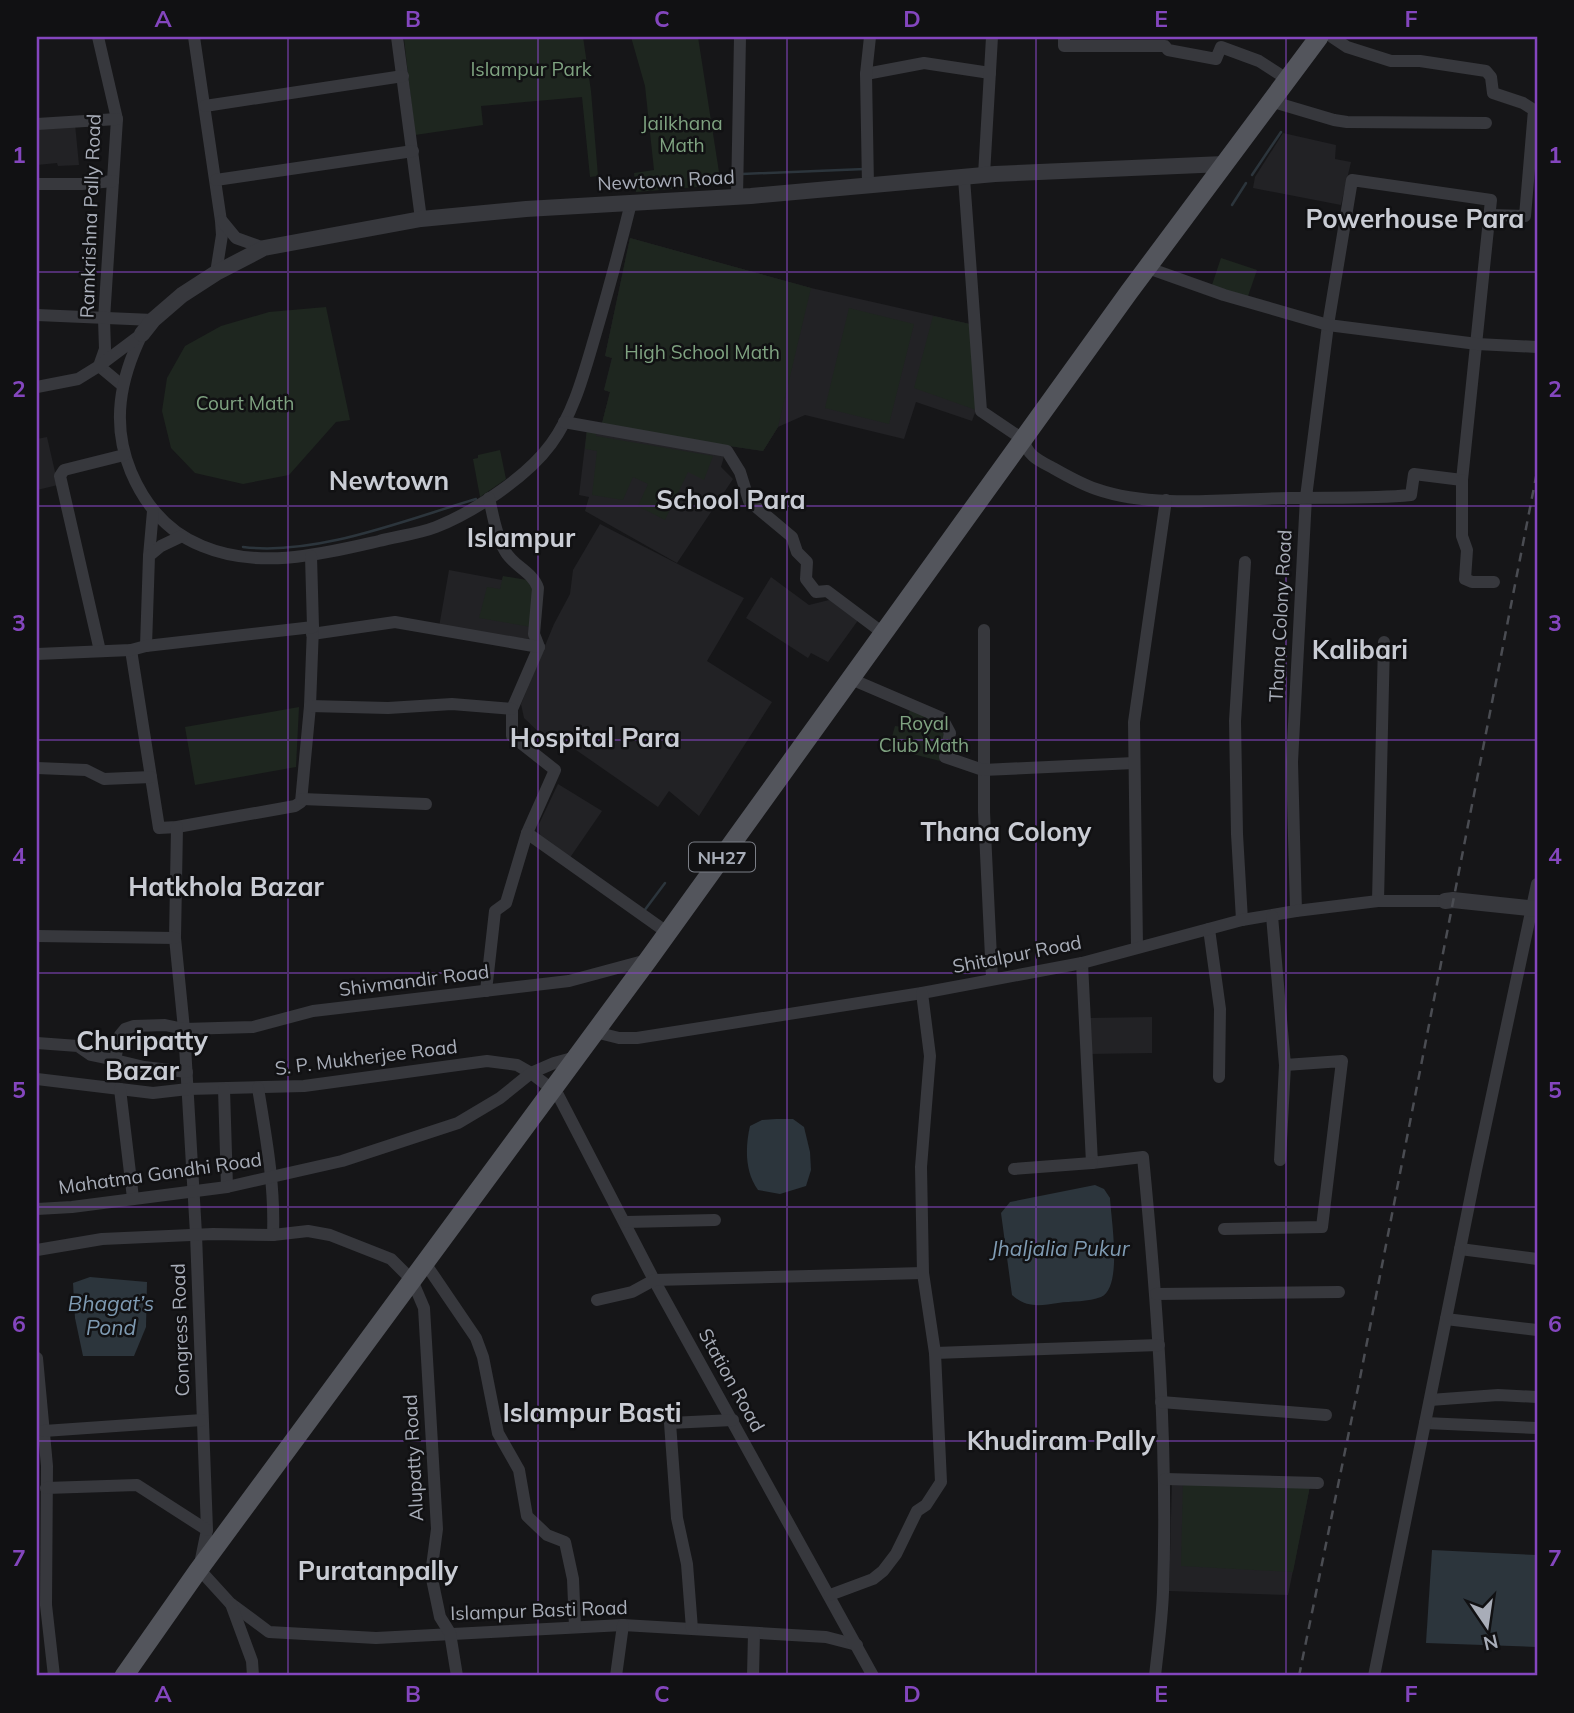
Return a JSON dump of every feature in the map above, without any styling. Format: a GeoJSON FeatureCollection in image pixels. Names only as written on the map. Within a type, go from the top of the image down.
{"type":"FeatureCollection","features":[{"type":"Feature","properties":{"kind":"main road","name":"NH27"},"geometry":{"type":"LineString","coordinates":[[124,1676],[198,1569],[412,1280],[556,1095],[576,1057],[1147,268],[1319,37]]}},
{"type":"Feature","properties":{"kind":"street","name":"Ramkrishna Pally Road"},"geometry":{"type":"LineString","coordinates":[[98,37],[117,119],[104,319],[105,349],[99,366]]}},
{"type":"Feature","properties":{"kind":"street"},"geometry":{"type":"LineString","coordinates":[[194,37],[221,221],[222,235],[216,273]]}},
{"type":"Feature","properties":{"kind":"street"},"geometry":{"type":"LineString","coordinates":[[397,37],[421,219]]}},
{"type":"Feature","properties":{"kind":"street"},"geometry":{"type":"LineString","coordinates":[[737,197],[740,37]]}},
{"type":"Feature","properties":{"kind":"street"},"geometry":{"type":"LineString","coordinates":[[869,186],[866,75],[870,37]]}},
{"type":"Feature","properties":{"kind":"street"},"geometry":{"type":"LineString","coordinates":[[984,175],[992,37]]}},
{"type":"Feature","properties":{"kind":"street"},"geometry":{"type":"LineString","coordinates":[[1064,37],[1064,46],[1140,42],[1216,59],[1221,47],[1259,61],[1287,79]]}},
{"type":"Feature","properties":{"kind":"street"},"geometry":{"type":"LineString","coordinates":[[1332,37],[1347,47],[1391,61],[1420,61],[1486,71],[1491,78],[1493,93],[1523,103],[1534,110],[1525,216],[1491,215],[1462,480],[1462,537],[1467,550],[1465,579],[1472,582],[1494,582]]}},
{"type":"Feature","properties":{"kind":"street"},"geometry":{"type":"LineString","coordinates":[[866,75],[924,63],[990,73]]}},
{"type":"Feature","properties":{"kind":"street"},"geometry":{"type":"LineString","coordinates":[[205,106],[403,76]]}},
{"type":"Feature","properties":{"kind":"street"},"geometry":{"type":"LineString","coordinates":[[1270,101],[1347,122],[1486,124]]}},
{"type":"Feature","properties":{"kind":"street"},"geometry":{"type":"LineString","coordinates":[[37,124],[117,119]]}},
{"type":"Feature","properties":{"kind":"street"},"geometry":{"type":"LineString","coordinates":[[215,180],[413,151]]}},
{"type":"Feature","properties":{"kind":"street","name":"Newtown Road"},"geometry":{"type":"LineString","coordinates":[[142,334],[153,320],[182,295],[216,273],[264,248],[421,219],[526,209],[737,197],[984,175],[1224,164]]}},
{"type":"Feature","properties":{"kind":"street"},"geometry":{"type":"LineString","coordinates":[[964,178],[981,411],[1024,440],[1026,450],[1033,457],[1098,490],[1166,500],[1374,498],[1411,495],[1414,474],[1462,480]]}},
{"type":"Feature","properties":{"kind":"street","name":"Thana Colony Road"},"geometry":{"type":"LineString","coordinates":[[1296,911],[1292,762],[1306,497],[1328,325],[1352,180],[1492,200],[1491,215]]}},
{"type":"Feature","properties":{"kind":"street"},"geometry":{"type":"LineString","coordinates":[[37,184],[113,181]]}},
{"type":"Feature","properties":{"kind":"street"},"geometry":{"type":"LineString","coordinates":[[142,334],[128,362],[123,386],[119,427],[124,456],[140,493],[153,511],[182,536],[202,547],[237,556],[269,558],[312,556],[428,530],[489,498],[528,469],[551,444],[564,422],[582,379],[631,203]]}},
{"type":"Feature","properties":{"kind":"street"},"geometry":{"type":"LineString","coordinates":[[221,221],[236,238],[264,248]]}},
{"type":"Feature","properties":{"kind":"street"},"geometry":{"type":"LineString","coordinates":[[1147,268],[1224,295],[1328,325],[1477,344],[1537,347]]}},
{"type":"Feature","properties":{"kind":"street"},"geometry":{"type":"LineString","coordinates":[[37,315],[153,320]]}},
{"type":"Feature","properties":{"kind":"street"},"geometry":{"type":"LineString","coordinates":[[37,387],[78,379],[142,334]]}},
{"type":"Feature","properties":{"kind":"street"},"geometry":{"type":"LineString","coordinates":[[99,366],[123,386]]}},
{"type":"Feature","properties":{"kind":"street"},"geometry":{"type":"LineString","coordinates":[[564,422],[727,451],[740,472],[749,501],[792,537],[797,552],[807,562],[806,579],[816,592],[827,591],[883,633]]}},
{"type":"Feature","properties":{"kind":"street"},"geometry":{"type":"LineString","coordinates":[[100,651],[60,476],[64,470],[124,456]]}},
{"type":"Feature","properties":{"kind":"street"},"geometry":{"type":"LineString","coordinates":[[486,991],[495,911],[506,903],[527,833],[555,770],[512,736],[512,709],[539,647],[534,634],[538,588],[536,581],[512,560],[503,548],[489,498]]}},
{"type":"Feature","properties":{"kind":"street"},"geometry":{"type":"LineString","coordinates":[[1138,947],[1134,722],[1166,500]]}},
{"type":"Feature","properties":{"kind":"street"},"geometry":{"type":"LineString","coordinates":[[146,646],[153,511]]}},
{"type":"Feature","properties":{"kind":"street"},"geometry":{"type":"LineString","coordinates":[[149,556],[161,546],[182,536]]}},
{"type":"Feature","properties":{"kind":"street"},"geometry":{"type":"LineString","coordinates":[[131,650],[159,828],[295,806],[302,799],[310,706],[312,556]]}},
{"type":"Feature","properties":{"kind":"street"},"geometry":{"type":"LineString","coordinates":[[1242,920],[1235,721],[1245,562]]}},
{"type":"Feature","properties":{"kind":"street"},"geometry":{"type":"LineString","coordinates":[[37,654],[131,650],[146,646],[396,622],[539,647]]}},
{"type":"Feature","properties":{"kind":"street"},"geometry":{"type":"LineString","coordinates":[[984,630],[983,770],[992,978]]}},
{"type":"Feature","properties":{"kind":"street"},"geometry":{"type":"LineString","coordinates":[[1378,901],[1384,642]]}},
{"type":"Feature","properties":{"kind":"street"},"geometry":{"type":"LineString","coordinates":[[850,679],[943,718],[950,733],[945,757],[983,770],[1134,762]]}},
{"type":"Feature","properties":{"kind":"street"},"geometry":{"type":"LineString","coordinates":[[310,706],[388,708],[452,704],[512,709]]}},
{"type":"Feature","properties":{"kind":"street"},"geometry":{"type":"LineString","coordinates":[[37,768],[86,770],[104,779],[151,777]]}},
{"type":"Feature","properties":{"kind":"street"},"geometry":{"type":"LineString","coordinates":[[302,799],[426,804]]}},
{"type":"Feature","properties":{"kind":"street","name":"Congress Road"},"geometry":{"type":"LineString","coordinates":[[177,827],[175,938],[184,1029],[196,1234],[207,1530],[198,1569]]}},
{"type":"Feature","properties":{"kind":"street"},"geometry":{"type":"LineString","coordinates":[[527,833],[668,933]]}},
{"type":"Feature","properties":{"kind":"street"},"geometry":{"type":"LineString","coordinates":[[1374,1676],[1460,1249],[1535,909],[1537,884]]}},
{"type":"Feature","properties":{"kind":"street","name":"Shitalpur Road"},"geometry":{"type":"LineString","coordinates":[[595,1032],[619,1038],[637,1038],[922,993],[1082,962],[1242,920],[1296,911],[1378,901],[1445,901]]}},
{"type":"Feature","properties":{"kind":"street"},"geometry":{"type":"LineString","coordinates":[[1445,901],[1535,909]]}},
{"type":"Feature","properties":{"kind":"street"},"geometry":{"type":"LineString","coordinates":[[1272,916],[1285,1065],[1280,1160]]}},
{"type":"Feature","properties":{"kind":"street"},"geometry":{"type":"LineString","coordinates":[[1209,929],[1220,1009],[1219,1077]]}},
{"type":"Feature","properties":{"kind":"street"},"geometry":{"type":"LineString","coordinates":[[37,936],[175,938]]}},
{"type":"Feature","properties":{"kind":"street","name":"Shivmandir Road"},"geometry":{"type":"LineString","coordinates":[[115,1060],[120,1035],[125,1029],[134,1026],[165,1025],[184,1029],[253,1027],[313,1011],[569,981],[648,960]]}},
{"type":"Feature","properties":{"kind":"street"},"geometry":{"type":"LineString","coordinates":[[1082,962],[1093,1163]]}},
{"type":"Feature","properties":{"kind":"street"},"geometry":{"type":"LineString","coordinates":[[830,1595],[873,1579],[883,1571],[896,1554],[918,1511],[926,1505],[941,1482],[935,1353],[923,1273],[921,1167],[930,1056],[922,993]]}},
{"type":"Feature","properties":{"kind":"street"},"geometry":{"type":"LineString","coordinates":[[37,1043],[78,1046],[91,1055],[144,1067],[187,1072]]}},
{"type":"Feature","properties":{"kind":"street","name":"Mahatma Gandhi Road"},"geometry":{"type":"LineString","coordinates":[[37,1209],[72,1208],[227,1187],[342,1161],[458,1123],[500,1098],[531,1073],[576,1057]]}},
{"type":"Feature","properties":{"kind":"street","name":"S. P. Mukherjee Road"},"geometry":{"type":"LineString","coordinates":[[37,1079],[153,1093],[188,1089],[304,1086],[487,1061],[517,1065],[531,1073]]}},
{"type":"Feature","properties":{"kind":"street"},"geometry":{"type":"LineString","coordinates":[[1224,1229],[1322,1227],[1342,1061],[1285,1065]]}},
{"type":"Feature","properties":{"kind":"street"},"geometry":{"type":"LineString","coordinates":[[531,1073],[556,1095]]}},
{"type":"Feature","properties":{"kind":"street"},"geometry":{"type":"LineString","coordinates":[[120,1088],[133,1198]]}},
{"type":"Feature","properties":{"kind":"street"},"geometry":{"type":"LineString","coordinates":[[224,1088],[227,1187]]}},
{"type":"Feature","properties":{"kind":"street"},"geometry":{"type":"LineString","coordinates":[[258,1088],[272,1176],[273,1235]]}},
{"type":"Feature","properties":{"kind":"street","name":"Station Road"},"geometry":{"type":"LineString","coordinates":[[556,1095],[626,1222],[654,1280],[873,1676]]}},
{"type":"Feature","properties":{"kind":"street"},"geometry":{"type":"LineString","coordinates":[[1014,1169],[1143,1157],[1156,1294],[1165,1479],[1163,1595],[1155,1676]]}},
{"type":"Feature","properties":{"kind":"street"},"geometry":{"type":"LineString","coordinates":[[626,1222],[715,1220]]}},
{"type":"Feature","properties":{"kind":"street"},"geometry":{"type":"LineString","coordinates":[[37,1250],[102,1239],[196,1234],[273,1235],[308,1231],[330,1235],[391,1259],[412,1280]]}},
{"type":"Feature","properties":{"kind":"street"},"geometry":{"type":"LineString","coordinates":[[1460,1249],[1537,1259]]}},
{"type":"Feature","properties":{"kind":"street"},"geometry":{"type":"LineString","coordinates":[[425,1264],[476,1338],[483,1357],[498,1433],[519,1470],[527,1516],[547,1535],[565,1542],[573,1578],[575,1628]]}},
{"type":"Feature","properties":{"kind":"street"},"geometry":{"type":"LineString","coordinates":[[597,1300],[632,1292],[654,1280],[923,1273]]}},
{"type":"Feature","properties":{"kind":"street","name":"Alupatty Road"},"geometry":{"type":"LineString","coordinates":[[412,1280],[425,1308],[437,1529],[431,1574],[440,1617],[450,1633],[457,1676]]}},
{"type":"Feature","properties":{"kind":"street"},"geometry":{"type":"LineString","coordinates":[[1156,1294],[1339,1292]]}},
{"type":"Feature","properties":{"kind":"street"},"geometry":{"type":"LineString","coordinates":[[1446,1319],[1537,1330]]}},
{"type":"Feature","properties":{"kind":"street"},"geometry":{"type":"LineString","coordinates":[[935,1353],[1159,1345]]}},
{"type":"Feature","properties":{"kind":"street"},"geometry":{"type":"LineString","coordinates":[[37,1358],[47,1488],[46,1605],[54,1676]]}},
{"type":"Feature","properties":{"kind":"street"},"geometry":{"type":"LineString","coordinates":[[1430,1400],[1498,1395],[1537,1396]]}},
{"type":"Feature","properties":{"kind":"street"},"geometry":{"type":"LineString","coordinates":[[1161,1402],[1326,1415]]}},
{"type":"Feature","properties":{"kind":"street"},"geometry":{"type":"LineString","coordinates":[[44,1431],[202,1420]]}},
{"type":"Feature","properties":{"kind":"street"},"geometry":{"type":"LineString","coordinates":[[692,1629],[687,1564],[677,1518],[670,1423],[733,1420]]}},
{"type":"Feature","properties":{"kind":"street"},"geometry":{"type":"LineString","coordinates":[[1425,1423],[1537,1428]]}},
{"type":"Feature","properties":{"kind":"street"},"geometry":{"type":"LineString","coordinates":[[1165,1479],[1318,1483]]}},
{"type":"Feature","properties":{"kind":"street"},"geometry":{"type":"LineString","coordinates":[[47,1488],[137,1485],[207,1530]]}},
{"type":"Feature","properties":{"kind":"street"},"geometry":{"type":"LineString","coordinates":[[198,1569],[230,1603],[252,1661],[253,1676]]}},
{"type":"Feature","properties":{"kind":"street","name":"Islampur Basti Road"},"geometry":{"type":"LineString","coordinates":[[230,1603],[269,1632],[376,1638],[623,1625],[826,1637],[857,1645]]}},
{"type":"Feature","properties":{"kind":"street"},"geometry":{"type":"LineString","coordinates":[[616,1676],[623,1625]]}},
{"type":"Feature","properties":{"kind":"street"},"geometry":{"type":"LineString","coordinates":[[753,1676],[754,1633]]}},
{"type":"Feature","properties":{"kind":"shaded area"},"geometry":{"type":"Polygon","coordinates":[[[75,124],[79,165],[37,165],[37,127],[75,124]]]}},
{"type":"Feature","properties":{"kind":"shaded area"},"geometry":{"type":"Polygon","coordinates":[[[1283,133],[1336,145],[1335,159],[1351,162],[1341,205],[1253,188],[1255,177],[1283,133]]]}},
{"type":"Feature","properties":{"kind":"shaded area","name":"High School Math"},"geometry":{"type":"Polygon","coordinates":[[[630,238],[811,288],[970,324],[976,410],[972,421],[916,402],[904,439],[805,415],[778,427],[763,451],[601,427],[610,392],[604,390],[612,358],[605,356],[630,238]]]}},
{"type":"Feature","properties":{"kind":"shaded area"},"geometry":{"type":"Polygon","coordinates":[[[587,429],[725,453],[721,467],[733,479],[677,563],[585,511],[589,497],[579,495],[587,429]]]}},
{"type":"Feature","properties":{"kind":"shaded area"},"geometry":{"type":"Polygon","coordinates":[[[47,437],[58,485],[37,490],[37,439],[47,437]]]}},
{"type":"Feature","properties":{"kind":"shaded area"},"geometry":{"type":"Polygon","coordinates":[[[600,524],[744,598],[707,661],[772,702],[699,816],[669,791],[658,807],[566,743],[544,737],[524,718],[521,704],[554,624],[570,594],[573,570],[600,524]]]}},
{"type":"Feature","properties":{"kind":"shaded area"},"geometry":{"type":"Polygon","coordinates":[[[449,570],[502,580],[503,576],[531,627],[529,639],[439,627],[449,570]]]}},
{"type":"Feature","properties":{"kind":"shaded area"},"geometry":{"type":"Polygon","coordinates":[[[771,577],[809,605],[833,599],[859,619],[828,662],[811,653],[808,658],[746,618],[771,577]]]}},
{"type":"Feature","properties":{"kind":"shaded area"},"geometry":{"type":"Polygon","coordinates":[[[558,784],[602,811],[569,859],[540,839],[539,824],[558,784]]]}},
{"type":"Feature","properties":{"kind":"shaded area"},"geometry":{"type":"Polygon","coordinates":[[[1152,1017],[1152,1053],[1089,1054],[1088,1018],[1152,1017]]]}},
{"type":"Feature","properties":{"kind":"shaded area"},"geometry":{"type":"Polygon","coordinates":[[[1172,1481],[1310,1486],[1288,1595],[1169,1591],[1172,1481]]]}},
{"type":"Feature","properties":{"kind":"green space","name":"Islampur Park"},"geometry":{"type":"Polygon","coordinates":[[[583,37],[591,91],[598,176],[590,177],[582,97],[481,106],[483,125],[415,135],[404,39],[583,37]]]}},
{"type":"Feature","properties":{"kind":"green space","name":"Jailkhana Math"},"geometry":{"type":"Polygon","coordinates":[[[631,37],[698,37],[721,185],[636,192],[634,173],[654,170],[645,86],[631,37]]]}},
{"type":"Feature","properties":{"kind":"green space","name":"High School Math"},"geometry":{"type":"Polygon","coordinates":[[[630,238],[811,288],[778,427],[763,451],[601,427],[610,392],[604,390],[612,358],[605,356],[630,238]]]}},
{"type":"Feature","properties":{"kind":"green space"},"geometry":{"type":"Polygon","coordinates":[[[1221,258],[1257,270],[1247,299],[1211,288],[1221,258]]]}},
{"type":"Feature","properties":{"kind":"green space","name":"Court Math"},"geometry":{"type":"Polygon","coordinates":[[[326,307],[350,420],[336,422],[289,475],[243,484],[195,473],[171,448],[162,411],[167,378],[185,346],[221,326],[269,312],[326,307]]]}},
{"type":"Feature","properties":{"kind":"green space"},"geometry":{"type":"Polygon","coordinates":[[[849,308],[914,324],[889,424],[825,408],[849,308]]]}},
{"type":"Feature","properties":{"kind":"green space"},"geometry":{"type":"Polygon","coordinates":[[[933,316],[970,324],[976,410],[914,388],[933,316]]]}},
{"type":"Feature","properties":{"kind":"green space"},"geometry":{"type":"Polygon","coordinates":[[[587,429],[596,431],[596,436],[713,456],[704,480],[688,472],[665,520],[638,506],[648,484],[633,477],[623,500],[592,495],[597,451],[585,449],[587,429]]]}},
{"type":"Feature","properties":{"kind":"green space"},"geometry":{"type":"Polygon","coordinates":[[[500,450],[506,479],[480,497],[473,459],[478,458],[478,455],[500,450]]]}},
{"type":"Feature","properties":{"kind":"green space"},"geometry":{"type":"Polygon","coordinates":[[[503,576],[527,580],[533,584],[531,627],[479,618],[487,587],[500,589],[503,576]]]}},
{"type":"Feature","properties":{"kind":"green space","name":"Royal Club Math"},"geometry":{"type":"Polygon","coordinates":[[[912,706],[945,727],[940,761],[889,748],[895,726],[903,727],[912,706]]]}},
{"type":"Feature","properties":{"kind":"green space"},"geometry":{"type":"Polygon","coordinates":[[[299,707],[296,767],[195,785],[185,727],[299,707]]]}},
{"type":"Feature","properties":{"kind":"green space"},"geometry":{"type":"Polygon","coordinates":[[[1183,1482],[1310,1486],[1293,1572],[1181,1566],[1183,1482]]]}},
{"type":"Feature","properties":{"kind":"water"},"geometry":{"type":"Polygon","coordinates":[[[793,1119],[804,1127],[811,1170],[806,1186],[780,1194],[758,1190],[747,1160],[750,1126],[762,1120],[793,1119]]]}},
{"type":"Feature","properties":{"kind":"water","name":"Jhaljalia Pukur"},"geometry":{"type":"Polygon","coordinates":[[[1095,1185],[1104,1189],[1110,1198],[1114,1267],[1108,1291],[1091,1300],[1045,1305],[1028,1304],[1017,1299],[1012,1295],[1001,1213],[1010,1202],[1095,1185]]]}},
{"type":"Feature","properties":{"kind":"water","name":"Bhagat’s Pond"},"geometry":{"type":"Polygon","coordinates":[[[90,1277],[147,1282],[146,1327],[134,1356],[83,1356],[75,1318],[73,1283],[90,1277]]]}},
{"type":"Feature","properties":{"kind":"water"},"geometry":{"type":"Polygon","coordinates":[[[1432,1550],[1537,1555],[1537,1647],[1426,1643],[1432,1550]]]}},
{"type":"Feature","properties":{"kind":"waterway"},"geometry":{"type":"LineString","coordinates":[[1252,175],[1281,132]]}},
{"type":"Feature","properties":{"kind":"waterway"},"geometry":{"type":"LineString","coordinates":[[742,174],[865,169]]}},
{"type":"Feature","properties":{"kind":"waterway"},"geometry":{"type":"LineString","coordinates":[[1232,205],[1246,183]]}},
{"type":"Feature","properties":{"kind":"waterway"},"geometry":{"type":"LineString","coordinates":[[243,547],[301,546],[331,541],[391,526],[476,499]]}},
{"type":"Feature","properties":{"kind":"waterway"},"geometry":{"type":"LineString","coordinates":[[644,911],[665,883]]}},
{"type":"Feature","properties":{"kind":"railway"},"geometry":{"type":"LineString","coordinates":[[1299,1676],[1537,472]]}},
{"type":"Feature","properties":{"kind":"district","name":"Powerhouse Para"},"geometry":{"type":"Point","coordinates":[1415,218]}},
{"type":"Feature","properties":{"kind":"district","name":"Newtown"},"geometry":{"type":"Point","coordinates":[389,480]}},
{"type":"Feature","properties":{"kind":"district","name":"School Para"},"geometry":{"type":"Point","coordinates":[731,499]}},
{"type":"Feature","properties":{"kind":"district","name":"Islampur"},"geometry":{"type":"Point","coordinates":[521,537]}},
{"type":"Feature","properties":{"kind":"district","name":"Kalibari"},"geometry":{"type":"Point","coordinates":[1360,649]}},
{"type":"Feature","properties":{"kind":"district","name":"Hospital Para"},"geometry":{"type":"Point","coordinates":[595,737]}},
{"type":"Feature","properties":{"kind":"district","name":"Thana Colony"},"geometry":{"type":"Point","coordinates":[1006,831]}},
{"type":"Feature","properties":{"kind":"district","name":"Hatkhola Bazar"},"geometry":{"type":"Point","coordinates":[226,886]}},
{"type":"Feature","properties":{"kind":"district","name":"Churipatty Bazar"},"geometry":{"type":"Point","coordinates":[142,1055]}},
{"type":"Feature","properties":{"kind":"district","name":"Islampur Basti"},"geometry":{"type":"Point","coordinates":[592,1412]}},
{"type":"Feature","properties":{"kind":"district","name":"Khudiram Pally"},"geometry":{"type":"Point","coordinates":[1061,1440]}},
{"type":"Feature","properties":{"kind":"district","name":"Puratanpally"},"geometry":{"type":"Point","coordinates":[378,1570]}}]}
